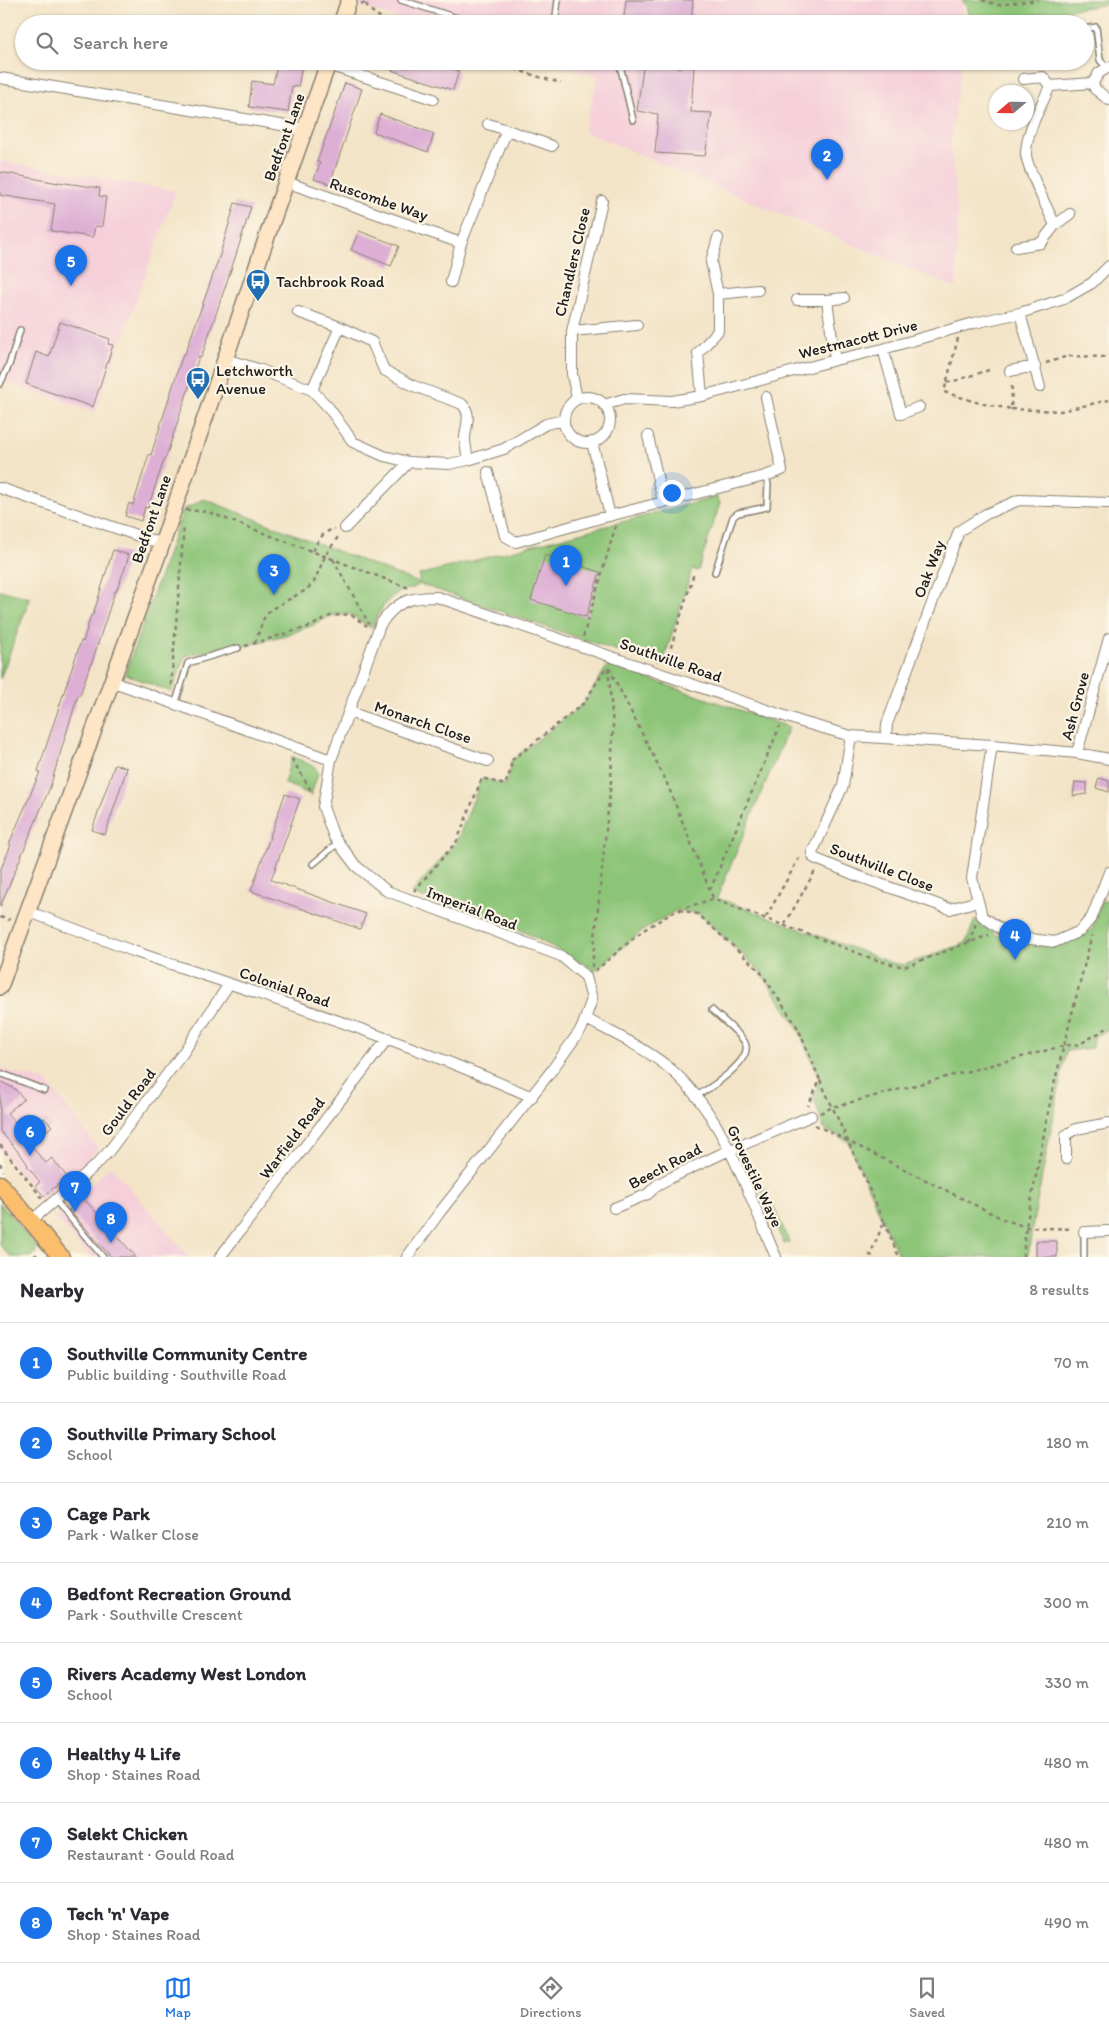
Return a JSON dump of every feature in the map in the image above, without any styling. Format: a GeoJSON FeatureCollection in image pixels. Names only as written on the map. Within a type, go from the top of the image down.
{"type":"FeatureCollection","features":[{"type":"Feature","properties":{"kind":"main road"},"geometry":{"type":"LineString","coordinates":[[344,15],[349,0]]}},
{"type":"Feature","properties":{"kind":"main road","name":"Bedfont Lane"},"geometry":{"type":"LineString","coordinates":[[0,986],[162,544],[326,70]]}},
{"type":"Feature","properties":{"kind":"main road"},"geometry":{"type":"LineString","coordinates":[[0,1184],[59,1256]]}},
{"type":"Feature","properties":{"kind":"street"},"geometry":{"type":"LineString","coordinates":[[1108,67],[1099,73],[1093,83],[1095,89],[1109,100]]}},
{"type":"Feature","properties":{"kind":"street"},"geometry":{"type":"LineString","coordinates":[[348,70],[433,99]]}},
{"type":"Feature","properties":{"kind":"street"},"geometry":{"type":"LineString","coordinates":[[1022,79],[1042,77],[1050,86]]}},
{"type":"Feature","properties":{"kind":"street"},"geometry":{"type":"LineString","coordinates":[[0,78],[305,129]]}},
{"type":"Feature","properties":{"kind":"street"},"geometry":{"type":"LineString","coordinates":[[1050,86],[1093,83]]}},
{"type":"Feature","properties":{"kind":"street"},"geometry":{"type":"LineString","coordinates":[[1050,86],[1032,127],[1025,154],[1056,225]]}},
{"type":"Feature","properties":{"kind":"street"},"geometry":{"type":"LineString","coordinates":[[488,124],[552,146]]}},
{"type":"Feature","properties":{"kind":"street"},"geometry":{"type":"LineString","coordinates":[[451,282],[461,243],[507,130]]}},
{"type":"Feature","properties":{"kind":"street","name":"Ruscombe Way"},"geometry":{"type":"LineString","coordinates":[[286,182],[461,243]]}},
{"type":"Feature","properties":{"kind":"street","name":"Chandlers Close"},"geometry":{"type":"LineString","coordinates":[[577,400],[572,374],[572,331],[602,201]]}},
{"type":"Feature","properties":{"kind":"street"},"geometry":{"type":"LineString","coordinates":[[1016,247],[1040,242],[1056,225],[1070,214]]}},
{"type":"Feature","properties":{"kind":"street"},"geometry":{"type":"LineString","coordinates":[[702,396],[698,352],[718,331],[718,294],[711,262],[718,238]]}},
{"type":"Feature","properties":{"kind":"street","name":"Westmacott Drive"},"geometry":{"type":"LineString","coordinates":[[604,405],[624,399],[672,401],[702,396],[960,327],[1020,313],[1064,299],[1092,283],[1109,266]]}},
{"type":"Feature","properties":{"kind":"street"},"geometry":{"type":"LineString","coordinates":[[718,294],[758,290]]}},
{"type":"Feature","properties":{"kind":"street"},"geometry":{"type":"LineString","coordinates":[[797,300],[844,298]]}},
{"type":"Feature","properties":{"kind":"street"},"geometry":{"type":"LineString","coordinates":[[827,300],[835,360]]}},
{"type":"Feature","properties":{"kind":"street"},"geometry":{"type":"LineString","coordinates":[[298,312],[372,342],[384,370],[414,386],[462,404],[467,410],[468,417],[465,440],[468,460]]}},
{"type":"Feature","properties":{"kind":"street"},"geometry":{"type":"LineString","coordinates":[[1020,313],[1040,387]]}},
{"type":"Feature","properties":{"kind":"street","name":"Chandlers Close"},"geometry":{"type":"LineString","coordinates":[[572,331],[637,324]]}},
{"type":"Feature","properties":{"kind":"street"},"geometry":{"type":"LineString","coordinates":[[312,390],[340,328]]}},
{"type":"Feature","properties":{"kind":"street"},"geometry":{"type":"LineString","coordinates":[[883,349],[901,414],[920,407]]}},
{"type":"Feature","properties":{"kind":"street"},"geometry":{"type":"LineString","coordinates":[[225,359],[261,370],[312,390],[329,408],[353,442],[384,456],[409,462],[450,464],[468,460],[504,449],[546,424],[564,420]]}},
{"type":"Feature","properties":{"kind":"street"},"geometry":{"type":"LineString","coordinates":[[1010,371],[1035,366]]}},
{"type":"Feature","properties":{"kind":"street"},"geometry":{"type":"LineString","coordinates":[[488,472],[505,536],[516,542],[612,515],[765,476],[782,470],[766,397]]}},
{"type":"Feature","properties":{"kind":"street"},"geometry":{"type":"LineString","coordinates":[[591,398],[604,405],[608,412],[608,427],[605,434],[592,442],[585,443],[573,438],[568,433],[564,420],[568,408],[577,400],[591,398]]}},
{"type":"Feature","properties":{"kind":"street"},"geometry":{"type":"LineString","coordinates":[[648,436],[663,502]]}},
{"type":"Feature","properties":{"kind":"street"},"geometry":{"type":"LineString","coordinates":[[592,442],[612,515]]}},
{"type":"Feature","properties":{"kind":"street"},"geometry":{"type":"LineString","coordinates":[[345,528],[409,462]]}},
{"type":"Feature","properties":{"kind":"street"},"geometry":{"type":"LineString","coordinates":[[0,488],[162,544]]}},
{"type":"Feature","properties":{"kind":"street","name":"Oak Way"},"geometry":{"type":"LineString","coordinates":[[886,738],[887,724],[959,531],[986,514],[1019,500],[1109,503]]}},
{"type":"Feature","properties":{"kind":"street","name":"Southville Road"},"geometry":{"type":"LineString","coordinates":[[331,760],[380,625],[388,613],[400,603],[415,597],[437,597],[802,722],[851,736],[992,745],[1078,753],[1109,759]]}},
{"type":"Feature","properties":{"kind":"street","name":"Ash Grove"},"geometry":{"type":"LineString","coordinates":[[1078,753],[1109,638]]}},
{"type":"Feature","properties":{"kind":"street"},"geometry":{"type":"LineString","coordinates":[[111,681],[331,760]]}},
{"type":"Feature","properties":{"kind":"street","name":"Monarch Close"},"geometry":{"type":"LineString","coordinates":[[349,712],[488,761]]}},
{"type":"Feature","properties":{"kind":"street","name":"Southville Close"},"geometry":{"type":"LineString","coordinates":[[851,736],[843,786],[812,852],[814,858],[855,875],[950,909],[978,901]]}},
{"type":"Feature","properties":{"kind":"street"},"geometry":{"type":"LineString","coordinates":[[992,745],[972,878],[982,916],[1002,930],[1023,938],[1055,942],[1080,931],[1092,917],[1109,874]]}},
{"type":"Feature","properties":{"kind":"street","name":"Imperial Road"},"geometry":{"type":"LineString","coordinates":[[331,760],[323,807],[334,837],[356,866],[387,891],[561,956],[586,977],[592,999],[582,1028],[532,1097],[440,1212],[407,1257]]}},
{"type":"Feature","properties":{"kind":"street","name":"Colonial Road"},"geometry":{"type":"LineString","coordinates":[[27,911],[131,950],[388,1038],[478,1073],[532,1097]]}},
{"type":"Feature","properties":{"kind":"street","name":"Gould Road"},"geometry":{"type":"LineString","coordinates":[[31,1221],[98,1164],[109,1151],[183,1053],[229,984]]}},
{"type":"Feature","properties":{"kind":"street","name":"Grovestile Waye"},"geometry":{"type":"LineString","coordinates":[[586,1019],[640,1047],[668,1068],[690,1088],[730,1150],[776,1257]]}},
{"type":"Feature","properties":{"kind":"street","name":"Warfield Road"},"geometry":{"type":"LineString","coordinates":[[220,1257],[388,1038]]}},
{"type":"Feature","properties":{"kind":"street","name":"Beech Road"},"geometry":{"type":"LineString","coordinates":[[614,1208],[648,1194],[668,1178],[812,1116]]}},
{"type":"Feature","properties":{"kind":"street"},"geometry":{"type":"LineString","coordinates":[[1066,1159],[1066,1135],[1076,1129],[1109,1123]]}},
{"type":"Feature","properties":{"kind":"street"},"geometry":{"type":"LineString","coordinates":[[1084,1232],[1109,1232]]}},
{"type":"Feature","properties":{"kind":"lane"},"geometry":{"type":"LineString","coordinates":[[401,0],[447,15]]}},
{"type":"Feature","properties":{"kind":"lane"},"geometry":{"type":"LineString","coordinates":[[557,15],[558,0]]}},
{"type":"Feature","properties":{"kind":"lane"},"geometry":{"type":"LineString","coordinates":[[1094,27],[1096,27],[1100,60],[1108,67]]}},
{"type":"Feature","properties":{"kind":"lane"},"geometry":{"type":"LineString","coordinates":[[621,70],[632,120]]}},
{"type":"Feature","properties":{"kind":"lane"},"geometry":{"type":"LineString","coordinates":[[0,384],[20,330]]}},
{"type":"Feature","properties":{"kind":"lane"},"geometry":{"type":"LineString","coordinates":[[716,572],[733,518],[738,513],[767,507],[768,484],[765,476]]}},
{"type":"Feature","properties":{"kind":"lane"},"geometry":{"type":"LineString","coordinates":[[175,705],[188,663],[238,648]]}},
{"type":"Feature","properties":{"kind":"lane"},"geometry":{"type":"LineString","coordinates":[[313,864],[338,843]]}},
{"type":"Feature","properties":{"kind":"lane"},"geometry":{"type":"LineString","coordinates":[[696,1096],[743,1061],[747,1051],[745,1042],[712,1010]]}},
{"type":"Feature","properties":{"kind":"lane"},"geometry":{"type":"LineString","coordinates":[[0,1073],[44,1090]]}},
{"type":"Feature","properties":{"kind":"lane"},"geometry":{"type":"LineString","coordinates":[[56,1200],[103,1257]]}},
{"type":"Feature","properties":{"kind":"lane"},"geometry":{"type":"LineString","coordinates":[[1084,1232],[1084,1257]]}},
{"type":"Feature","properties":{"kind":"path"},"geometry":{"type":"LineString","coordinates":[[982,0],[998,5],[1038,0]]}},
{"type":"Feature","properties":{"kind":"path"},"geometry":{"type":"LineString","coordinates":[[366,4],[374,15]]}},
{"type":"Feature","properties":{"kind":"path"},"geometry":{"type":"LineString","coordinates":[[521,70],[532,76],[561,83]]}},
{"type":"Feature","properties":{"kind":"path"},"geometry":{"type":"LineString","coordinates":[[960,327],[944,392],[979,403],[1011,409],[1061,412],[1109,400]]}},
{"type":"Feature","properties":{"kind":"path"},"geometry":{"type":"LineString","coordinates":[[1035,366],[1068,356],[1104,357],[1109,355]]}},
{"type":"Feature","properties":{"kind":"path"},"geometry":{"type":"LineString","coordinates":[[947,381],[951,382],[989,370]]}},
{"type":"Feature","properties":{"kind":"path"},"geometry":{"type":"LineString","coordinates":[[1010,371],[1011,409]]}},
{"type":"Feature","properties":{"kind":"path"},"geometry":{"type":"LineString","coordinates":[[181,514],[185,510],[208,512],[413,590]]}},
{"type":"Feature","properties":{"kind":"path"},"geometry":{"type":"LineString","coordinates":[[582,638],[617,521],[612,515]]}},
{"type":"Feature","properties":{"kind":"path"},"geometry":{"type":"LineString","coordinates":[[171,692],[184,520]]}},
{"type":"Feature","properties":{"kind":"path"},"geometry":{"type":"LineString","coordinates":[[313,551],[319,537],[330,530]]}},
{"type":"Feature","properties":{"kind":"path"},"geometry":{"type":"LineString","coordinates":[[255,643],[263,620],[268,612],[306,590],[314,582],[325,556],[338,538]]}},
{"type":"Feature","properties":{"kind":"path"},"geometry":{"type":"LineString","coordinates":[[238,648],[311,626],[330,616],[350,614],[371,628],[333,559]]}},
{"type":"Feature","properties":{"kind":"path"},"geometry":{"type":"LineString","coordinates":[[664,667],[694,573]]}},
{"type":"Feature","properties":{"kind":"path"},"geometry":{"type":"LineString","coordinates":[[608,665],[666,782],[713,898]]}},
{"type":"Feature","properties":{"kind":"path"},"geometry":{"type":"LineString","coordinates":[[414,891],[457,841],[482,778],[505,786],[511,769],[511,761],[584,703],[608,665]]}},
{"type":"Feature","properties":{"kind":"path"},"geometry":{"type":"LineString","coordinates":[[608,665],[613,726],[611,772],[592,971],[642,931],[677,910],[713,898],[879,961],[904,967],[995,933]]}},
{"type":"Feature","properties":{"kind":"path"},"geometry":{"type":"LineString","coordinates":[[710,890],[781,724]]}},
{"type":"Feature","properties":{"kind":"path"},"geometry":{"type":"LineString","coordinates":[[289,753],[300,775],[316,799]]}},
{"type":"Feature","properties":{"kind":"path"},"geometry":{"type":"LineString","coordinates":[[766,917],[798,858],[801,858]]}},
{"type":"Feature","properties":{"kind":"path"},"geometry":{"type":"LineString","coordinates":[[785,924],[820,860]]}},
{"type":"Feature","properties":{"kind":"path"},"geometry":{"type":"LineString","coordinates":[[677,910],[698,914],[760,970],[798,1028],[899,1257]]}},
{"type":"Feature","properties":{"kind":"path"},"geometry":{"type":"LineString","coordinates":[[968,943],[978,917],[982,916]]}},
{"type":"Feature","properties":{"kind":"path"},"geometry":{"type":"LineString","coordinates":[[0,917],[11,921]]}},
{"type":"Feature","properties":{"kind":"path"},"geometry":{"type":"LineString","coordinates":[[1023,1257],[1026,1227],[1052,1092],[1094,927]]}},
{"type":"Feature","properties":{"kind":"path"},"geometry":{"type":"LineString","coordinates":[[812,1116],[833,1107],[1063,1046],[1080,1044],[1109,1027]]}},
{"type":"Feature","properties":{"kind":"path"},"geometry":{"type":"LineString","coordinates":[[812,1116],[805,1112],[820,1080]]}},
{"type":"Feature","properties":{"kind":"path"},"geometry":{"type":"LineString","coordinates":[[812,1116],[812,1123],[1002,1219],[1026,1227],[1076,1229],[1084,1232]]}},
{"type":"Feature","properties":{"kind":"path"},"geometry":{"type":"LineString","coordinates":[[0,1146],[44,1201]]}},
{"type":"Feature","properties":{"kind":"path"},"geometry":{"type":"LineString","coordinates":[[876,1257],[870,1255],[884,1222]]}},
{"type":"Feature","properties":{"kind":"shaded area"},"geometry":{"type":"Polygon","coordinates":[[[357,0],[960,0],[963,4],[964,15],[389,15],[356,5],[357,0]]]}},
{"type":"Feature","properties":{"kind":"shaded area"},"geometry":{"type":"Polygon","coordinates":[[[574,70],[961,70],[950,146],[958,213],[956,288],[584,131],[598,77],[574,70]]]}},
{"type":"Feature","properties":{"kind":"shaded area"},"geometry":{"type":"Polygon","coordinates":[[[0,161],[176,191],[95,412],[0,380],[0,161]]]}},
{"type":"Feature","properties":{"kind":"shaded area"},"geometry":{"type":"Polygon","coordinates":[[[0,1069],[46,1081],[99,1149],[40,1200],[0,1149],[0,1069]]]}},
{"type":"Feature","properties":{"kind":"shaded area"},"geometry":{"type":"Polygon","coordinates":[[[111,1166],[189,1257],[90,1257],[55,1217],[111,1166]]]}},
{"type":"Feature","properties":{"kind":"green space"},"geometry":{"type":"Polygon","coordinates":[[[962,0],[1109,0],[1109,4],[1034,15],[969,15],[962,0]]]}},
{"type":"Feature","properties":{"kind":"green space"},"geometry":{"type":"Polygon","coordinates":[[[717,497],[720,503],[698,571],[692,569],[662,666],[420,584],[393,596],[382,608],[371,628],[350,614],[330,616],[311,626],[289,634],[238,648],[226,646],[185,656],[171,692],[125,674],[183,510],[204,499],[419,583],[419,575],[717,497]]]}},
{"type":"Feature","properties":{"kind":"green space"},"geometry":{"type":"Polygon","coordinates":[[[0,590],[30,598],[0,679],[0,590]]]}},
{"type":"Feature","properties":{"kind":"green space"},"geometry":{"type":"Polygon","coordinates":[[[608,665],[789,727],[717,898],[892,963],[904,965],[966,943],[975,919],[998,936],[1051,946],[1092,930],[1101,901],[1109,901],[1109,1029],[1093,1037],[1092,1048],[1066,1051],[1028,1257],[899,1257],[848,1141],[824,1129],[813,1095],[820,1080],[798,1028],[760,971],[699,914],[677,910],[642,931],[593,972],[590,967],[513,926],[411,894],[457,841],[482,778],[505,785],[511,769],[511,761],[584,703],[608,665]]]}},
{"type":"Feature","properties":{"kind":"green space"},"geometry":{"type":"Polygon","coordinates":[[[292,756],[315,767],[318,773],[311,795],[284,783],[292,756]]]}},
{"type":"Feature","properties":{"kind":"green space"},"geometry":{"type":"Polygon","coordinates":[[[766,1189],[789,1242],[784,1244],[761,1190],[766,1189]]]}},
{"type":"Feature","properties":{"kind":"green space"},"geometry":{"type":"Polygon","coordinates":[[[0,1203],[36,1246],[36,1253],[31,1257],[11,1257],[0,1245],[0,1203]]]}},
{"type":"Feature","properties":{"kind":"building"},"geometry":{"type":"Polygon","coordinates":[[[626,0],[693,0],[692,15],[624,15],[626,0]]]}},
{"type":"Feature","properties":{"kind":"building"},"geometry":{"type":"Polygon","coordinates":[[[276,70],[301,70],[298,87],[292,86],[288,112],[249,107],[252,81],[273,84],[276,70]]]}},
{"type":"Feature","properties":{"kind":"building"},"geometry":{"type":"Polygon","coordinates":[[[391,70],[456,70],[459,71],[453,90],[391,70]]]}},
{"type":"Feature","properties":{"kind":"building"},"geometry":{"type":"Polygon","coordinates":[[[643,70],[694,70],[691,112],[712,113],[705,156],[655,153],[658,114],[637,111],[643,70]]]}},
{"type":"Feature","properties":{"kind":"building"},"geometry":{"type":"Polygon","coordinates":[[[345,83],[362,89],[330,184],[314,179],[320,163],[317,162],[345,83]]]}},
{"type":"Feature","properties":{"kind":"building"},"geometry":{"type":"Polygon","coordinates":[[[380,114],[434,134],[428,152],[374,132],[380,114]]]}},
{"type":"Feature","properties":{"kind":"building"},"geometry":{"type":"Polygon","coordinates":[[[0,172],[58,183],[100,188],[99,196],[106,197],[102,227],[95,226],[93,237],[51,231],[55,204],[0,195],[0,172]]]}},
{"type":"Feature","properties":{"kind":"building"},"geometry":{"type":"Polygon","coordinates":[[[235,203],[251,207],[201,358],[199,357],[148,508],[145,507],[141,521],[125,516],[129,503],[133,505],[149,454],[151,455],[183,354],[185,354],[220,255],[235,203]]]}},
{"type":"Feature","properties":{"kind":"building"},"geometry":{"type":"Polygon","coordinates":[[[359,231],[399,246],[391,266],[351,250],[359,231]]]}},
{"type":"Feature","properties":{"kind":"building"},"geometry":{"type":"Polygon","coordinates":[[[60,322],[110,339],[108,344],[113,345],[93,407],[26,384],[36,352],[49,357],[60,322]]]}},
{"type":"Feature","properties":{"kind":"building"},"geometry":{"type":"Polygon","coordinates":[[[113,550],[129,555],[125,568],[115,591],[90,668],[80,695],[78,695],[50,787],[0,907],[0,871],[11,845],[9,844],[40,772],[38,771],[55,719],[81,641],[83,642],[91,615],[93,615],[113,550]]]}},
{"type":"Feature","properties":{"kind":"building"},"geometry":{"type":"Polygon","coordinates":[[[545,555],[600,572],[586,617],[531,600],[545,555]]]}},
{"type":"Feature","properties":{"kind":"building"},"geometry":{"type":"Polygon","coordinates":[[[115,764],[127,768],[105,835],[92,830],[115,764]]]}},
{"type":"Feature","properties":{"kind":"building"},"geometry":{"type":"Polygon","coordinates":[[[1099,778],[1109,781],[1109,792],[1096,788],[1099,778]]]}},
{"type":"Feature","properties":{"kind":"building"},"geometry":{"type":"Polygon","coordinates":[[[1075,782],[1087,783],[1087,794],[1073,796],[1075,782]]]}},
{"type":"Feature","properties":{"kind":"building"},"geometry":{"type":"Polygon","coordinates":[[[285,794],[300,799],[271,880],[366,914],[360,929],[251,891],[285,794]]]}},
{"type":"Feature","properties":{"kind":"building"},"geometry":{"type":"Polygon","coordinates":[[[0,1081],[15,1089],[24,1099],[7,1113],[26,1134],[44,1118],[52,1126],[30,1145],[46,1163],[52,1158],[67,1177],[44,1196],[35,1186],[40,1182],[27,1166],[22,1156],[0,1131],[0,1081]]]}},
{"type":"Feature","properties":{"kind":"building"},"geometry":{"type":"Polygon","coordinates":[[[83,1198],[136,1257],[111,1257],[69,1210],[83,1198]]]}},
{"type":"Feature","properties":{"kind":"building"},"geometry":{"type":"Polygon","coordinates":[[[1036,1241],[1057,1241],[1057,1257],[1036,1257],[1036,1241]]]}},
{"type":"Feature","properties":{"kind":"place","name":"Southville Primary School"},"geometry":{"type":"Point","coordinates":[827,180]}},
{"type":"Feature","properties":{"kind":"place","name":"Rivers Academy West London"},"geometry":{"type":"Point","coordinates":[71,286]}},
{"type":"Feature","properties":{"kind":"place","name":"Tachbrook Road"},"geometry":{"type":"Point","coordinates":[258,302]}},
{"type":"Feature","properties":{"kind":"place","name":"Letchworth Avenue"},"geometry":{"type":"Point","coordinates":[198,400]}},
{"type":"Feature","properties":{"kind":"place","name":"Southville Community Centre"},"geometry":{"type":"Point","coordinates":[566,586]}},
{"type":"Feature","properties":{"kind":"place","name":"Cage Park"},"geometry":{"type":"Point","coordinates":[274,595]}},
{"type":"Feature","properties":{"kind":"place","name":"Bedfont Recreation Ground"},"geometry":{"type":"Point","coordinates":[1015,960]}},
{"type":"Feature","properties":{"kind":"place","name":"Healthy 4 Life"},"geometry":{"type":"Point","coordinates":[30,1156]}},
{"type":"Feature","properties":{"kind":"place","name":"Selekt Chicken"},"geometry":{"type":"Point","coordinates":[75,1212]}},
{"type":"Feature","properties":{"kind":"place","name":"Tech 'n' Vape"},"geometry":{"type":"Point","coordinates":[111,1243]}}]}
